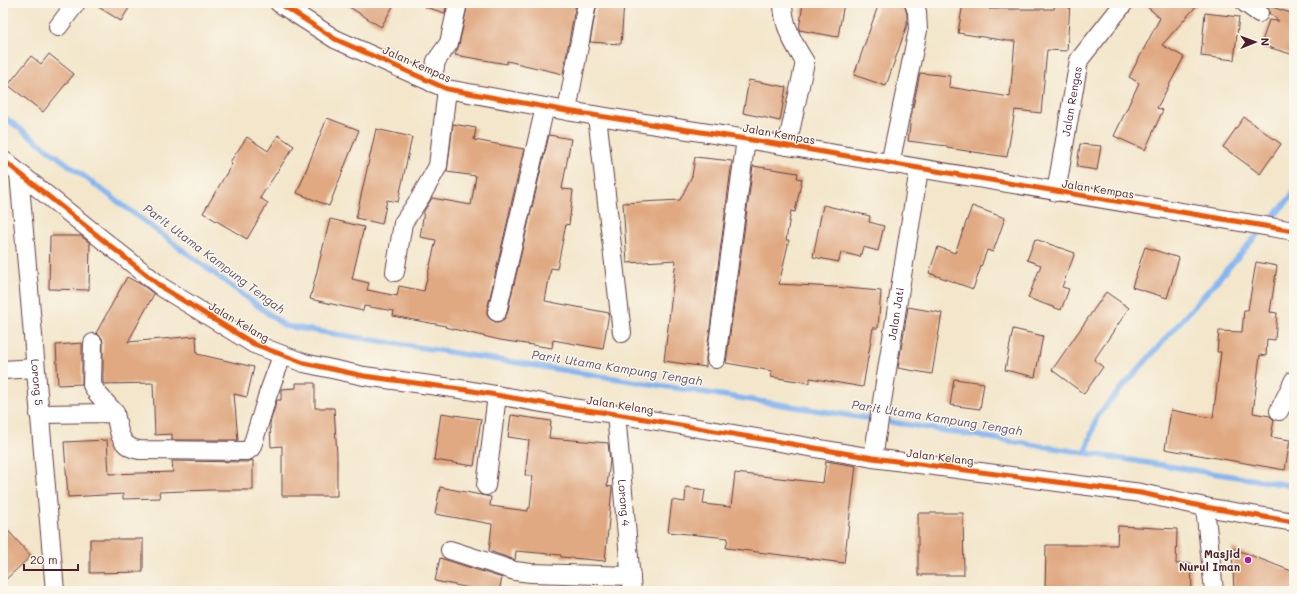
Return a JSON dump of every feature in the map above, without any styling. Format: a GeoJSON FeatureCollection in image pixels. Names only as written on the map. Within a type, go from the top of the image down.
{"type":"FeatureCollection","features":[{"type":"Feature","properties":{"kind":"street"},"geometry":{"type":"LineString","coordinates":[[58,27],[76,3]]}},
{"type":"Feature","properties":{"kind":"street","name":"Jalan Kempas"},"geometry":{"type":"LineString","coordinates":[[279,3],[335,39],[440,86],[567,111],[746,139],[1286,230]]}},
{"type":"Feature","properties":{"kind":"street"},"geometry":{"type":"LineString","coordinates":[[394,272],[403,223],[420,198],[438,166],[440,86],[436,61],[449,43],[458,3]]}},
{"type":"Feature","properties":{"kind":"street"},"geometry":{"type":"LineString","coordinates":[[567,111],[587,3]]}},
{"type":"Feature","properties":{"kind":"street"},"geometry":{"type":"LineString","coordinates":[[783,3],[783,15],[791,40],[805,62],[787,146]]}},
{"type":"Feature","properties":{"kind":"street"},"geometry":{"type":"LineString","coordinates":[[890,164],[918,30],[917,12],[914,3]]}},
{"type":"Feature","properties":{"kind":"street","name":"Jalan Rengas"},"geometry":{"type":"LineString","coordinates":[[1056,192],[1079,60],[1124,3]]}},
{"type":"Feature","properties":{"kind":"street"},"geometry":{"type":"LineString","coordinates":[[497,312],[545,107]]}},
{"type":"Feature","properties":{"kind":"street"},"geometry":{"type":"LineString","coordinates":[[597,116],[622,333]]}},
{"type":"Feature","properties":{"kind":"street"},"geometry":{"type":"LineString","coordinates":[[716,359],[746,139]]}},
{"type":"Feature","properties":{"kind":"street","name":"Jalan Kelang"},"geometry":{"type":"LineString","coordinates":[[3,160],[162,288],[254,344],[282,356],[304,363],[364,376],[616,414],[873,458],[1141,493],[1206,507],[1294,522]]}},
{"type":"Feature","properties":{"kind":"street","name":"Jalan Jati"},"geometry":{"type":"LineString","coordinates":[[873,458],[919,169]]}},
{"type":"Feature","properties":{"kind":"street","name":"Lorong 5"},"geometry":{"type":"LineString","coordinates":[[19,173],[35,368],[56,591]]}},
{"type":"Feature","properties":{"kind":"street"},"geometry":{"type":"LineString","coordinates":[[93,343],[92,385],[97,393],[115,413],[123,442],[130,448],[139,450],[247,451],[251,448],[253,443],[268,394],[282,356]]}},
{"type":"Feature","properties":{"kind":"street"},"geometry":{"type":"LineString","coordinates":[[3,370],[35,368]]}},
{"type":"Feature","properties":{"kind":"street"},"geometry":{"type":"LineString","coordinates":[[1278,411],[1294,380]]}},
{"type":"Feature","properties":{"kind":"street"},"geometry":{"type":"LineString","coordinates":[[486,486],[496,395]]}},
{"type":"Feature","properties":{"kind":"street"},"geometry":{"type":"LineString","coordinates":[[40,414],[115,413]]}},
{"type":"Feature","properties":{"kind":"street","name":"Lorong 4"},"geometry":{"type":"LineString","coordinates":[[616,414],[631,583]]}},
{"type":"Feature","properties":{"kind":"street"},"geometry":{"type":"LineString","coordinates":[[1206,507],[1214,591]]}},
{"type":"Feature","properties":{"kind":"street"},"geometry":{"type":"LineString","coordinates":[[450,550],[515,571],[631,583]]}},
{"type":"Feature","properties":{"kind":"building"},"geometry":{"type":"Polygon","coordinates":[[[92,3],[132,3],[121,21],[92,3]]]}},
{"type":"Feature","properties":{"kind":"building"},"geometry":{"type":"Polygon","coordinates":[[[343,3],[395,3],[381,27],[343,3]]]}},
{"type":"Feature","properties":{"kind":"building"},"geometry":{"type":"Polygon","coordinates":[[[425,3],[447,3],[445,13],[425,7],[425,3]]]}},
{"type":"Feature","properties":{"kind":"building"},"geometry":{"type":"Polygon","coordinates":[[[468,3],[576,3],[563,74],[507,61],[507,64],[455,55],[459,45],[468,3]]]}},
{"type":"Feature","properties":{"kind":"building"},"geometry":{"type":"Polygon","coordinates":[[[597,3],[624,3],[621,44],[590,42],[597,3]]]}},
{"type":"Feature","properties":{"kind":"building"},"geometry":{"type":"Polygon","coordinates":[[[803,3],[844,3],[838,37],[799,30],[803,3]]]}},
{"type":"Feature","properties":{"kind":"building"},"geometry":{"type":"Polygon","coordinates":[[[879,3],[904,3],[907,14],[907,25],[886,86],[854,75],[879,3]]]}},
{"type":"Feature","properties":{"kind":"building"},"geometry":{"type":"Polygon","coordinates":[[[963,3],[990,3],[989,9],[1054,9],[1055,3],[1070,3],[1067,51],[1047,50],[1041,113],[1015,110],[1007,157],[947,148],[947,146],[908,141],[911,117],[920,73],[950,76],[949,87],[1010,97],[1015,41],[958,33],[963,3]]]}},
{"type":"Feature","properties":{"kind":"building"},"geometry":{"type":"Polygon","coordinates":[[[1143,3],[1199,3],[1162,45],[1184,57],[1157,108],[1163,110],[1145,150],[1114,136],[1139,83],[1129,77],[1160,18],[1143,3]]]}},
{"type":"Feature","properties":{"kind":"building"},"geometry":{"type":"Polygon","coordinates":[[[1266,5],[1294,14],[1294,55],[1261,45],[1269,20],[1279,21],[1269,13],[1269,9],[1266,5]]]}},
{"type":"Feature","properties":{"kind":"building"},"geometry":{"type":"Polygon","coordinates":[[[1205,13],[1239,17],[1234,60],[1201,56],[1205,13]]]}},
{"type":"Feature","properties":{"kind":"building"},"geometry":{"type":"Polygon","coordinates":[[[49,54],[74,74],[43,112],[8,85],[31,56],[41,64],[49,54]]]}},
{"type":"Feature","properties":{"kind":"building"},"geometry":{"type":"Polygon","coordinates":[[[749,80],[786,87],[780,121],[743,113],[749,80]]]}},
{"type":"Feature","properties":{"kind":"building"},"geometry":{"type":"Polygon","coordinates":[[[1244,117],[1281,144],[1260,174],[1223,147],[1244,117]]]}},
{"type":"Feature","properties":{"kind":"building"},"geometry":{"type":"Polygon","coordinates":[[[327,118],[359,130],[329,206],[297,193],[327,118]]]}},
{"type":"Feature","properties":{"kind":"building"},"geometry":{"type":"Polygon","coordinates":[[[453,124],[476,128],[474,140],[524,149],[487,310],[487,315],[495,322],[500,322],[507,314],[549,135],[571,139],[562,189],[573,190],[569,225],[566,224],[557,269],[551,268],[545,301],[609,313],[603,349],[553,340],[552,348],[500,340],[445,327],[446,326],[393,316],[394,311],[364,306],[363,311],[310,299],[330,219],[364,227],[352,279],[369,283],[367,290],[397,296],[399,286],[424,291],[436,240],[420,237],[424,211],[432,198],[471,205],[476,176],[447,172],[453,124]]]}},
{"type":"Feature","properties":{"kind":"building"},"geometry":{"type":"Polygon","coordinates":[[[376,129],[412,137],[398,202],[387,200],[382,224],[356,218],[376,129]]]}},
{"type":"Feature","properties":{"kind":"building"},"geometry":{"type":"Polygon","coordinates":[[[278,135],[294,146],[260,198],[268,203],[247,239],[203,213],[232,164],[230,162],[247,137],[268,151],[278,135]]]}},
{"type":"Feature","properties":{"kind":"building"},"geometry":{"type":"Polygon","coordinates":[[[1080,144],[1101,146],[1097,170],[1077,167],[1080,144]]]}},
{"type":"Feature","properties":{"kind":"building"},"geometry":{"type":"Polygon","coordinates":[[[695,157],[732,161],[706,367],[664,361],[676,260],[627,263],[623,203],[680,200],[692,176],[695,157]]]}},
{"type":"Feature","properties":{"kind":"building"},"geometry":{"type":"Polygon","coordinates":[[[753,166],[798,173],[797,178],[802,179],[795,212],[791,211],[786,240],[789,240],[779,284],[881,291],[878,328],[873,328],[863,387],[810,378],[810,383],[771,377],[772,371],[726,363],[753,166]]]}},
{"type":"Feature","properties":{"kind":"building"},"geometry":{"type":"Polygon","coordinates":[[[823,205],[870,216],[869,222],[884,226],[878,251],[863,247],[860,257],[841,252],[839,262],[813,257],[823,205]]]}},
{"type":"Feature","properties":{"kind":"building"},"geometry":{"type":"Polygon","coordinates":[[[972,206],[1005,218],[993,252],[987,250],[973,289],[929,273],[938,247],[955,253],[972,206]]]}},
{"type":"Feature","properties":{"kind":"building"},"geometry":{"type":"Polygon","coordinates":[[[50,236],[81,236],[90,243],[89,290],[49,289],[50,236]]]}},
{"type":"Feature","properties":{"kind":"building"},"geometry":{"type":"Polygon","coordinates":[[[1035,239],[1075,253],[1062,287],[1069,289],[1061,310],[1028,298],[1041,265],[1027,260],[1035,239]]]}},
{"type":"Feature","properties":{"kind":"building"},"geometry":{"type":"Polygon","coordinates":[[[1145,247],[1179,258],[1167,298],[1132,287],[1145,247]]]}},
{"type":"Feature","properties":{"kind":"building"},"geometry":{"type":"Polygon","coordinates":[[[1256,262],[1277,266],[1270,312],[1277,313],[1275,340],[1267,339],[1266,356],[1260,355],[1253,413],[1270,416],[1274,420],[1271,437],[1290,440],[1285,470],[1165,449],[1171,410],[1213,418],[1221,352],[1217,352],[1219,331],[1242,332],[1244,310],[1248,310],[1256,262]]]}},
{"type":"Feature","properties":{"kind":"building"},"geometry":{"type":"Polygon","coordinates":[[[127,277],[142,285],[154,294],[128,342],[196,336],[197,354],[254,367],[247,397],[234,394],[238,440],[172,440],[172,434],[155,435],[153,383],[104,384],[103,343],[102,338],[96,333],[127,277]]]}},
{"type":"Feature","properties":{"kind":"building"},"geometry":{"type":"Polygon","coordinates":[[[1106,292],[1129,308],[1094,360],[1103,367],[1084,394],[1052,370],[1106,292]]]}},
{"type":"Feature","properties":{"kind":"building"},"geometry":{"type":"Polygon","coordinates":[[[908,307],[942,313],[932,374],[898,368],[908,307]]]}},
{"type":"Feature","properties":{"kind":"building"},"geometry":{"type":"Polygon","coordinates":[[[1013,329],[1043,336],[1035,377],[1005,370],[1013,329]]]}},
{"type":"Feature","properties":{"kind":"building"},"geometry":{"type":"Polygon","coordinates":[[[82,343],[82,384],[58,385],[56,345],[82,343]]]}},
{"type":"Feature","properties":{"kind":"building"},"geometry":{"type":"Polygon","coordinates":[[[954,379],[984,383],[980,409],[950,405],[954,379]]]}},
{"type":"Feature","properties":{"kind":"building"},"geometry":{"type":"Polygon","coordinates":[[[296,383],[315,383],[315,408],[334,408],[337,455],[337,496],[282,496],[282,446],[271,447],[270,423],[277,400],[281,400],[281,389],[296,388],[296,383]]]}},
{"type":"Feature","properties":{"kind":"building"},"geometry":{"type":"Polygon","coordinates":[[[441,413],[481,419],[474,466],[434,460],[441,413]]]}},
{"type":"Feature","properties":{"kind":"building"},"geometry":{"type":"Polygon","coordinates":[[[511,415],[551,421],[549,438],[608,443],[610,460],[607,486],[612,488],[605,561],[516,551],[515,560],[489,551],[492,524],[435,514],[440,487],[491,497],[490,506],[528,511],[528,508],[530,508],[533,476],[525,475],[529,440],[508,437],[511,415]]]}},
{"type":"Feature","properties":{"kind":"building"},"geometry":{"type":"Polygon","coordinates":[[[107,440],[109,474],[173,472],[172,461],[247,462],[253,460],[253,490],[159,492],[160,498],[123,499],[123,494],[68,497],[64,442],[107,440]]]}},
{"type":"Feature","properties":{"kind":"building"},"geometry":{"type":"Polygon","coordinates":[[[826,461],[856,466],[844,563],[726,548],[728,538],[668,532],[672,500],[685,502],[686,487],[705,490],[703,504],[731,507],[735,473],[823,483],[826,461]]]}},
{"type":"Feature","properties":{"kind":"building"},"geometry":{"type":"Polygon","coordinates":[[[918,513],[963,513],[964,575],[918,575],[918,513]]]}},
{"type":"Feature","properties":{"kind":"building"},"geometry":{"type":"Polygon","coordinates":[[[3,525],[31,556],[3,582],[3,525]]]}},
{"type":"Feature","properties":{"kind":"building"},"geometry":{"type":"Polygon","coordinates":[[[1118,526],[1177,529],[1176,564],[1191,563],[1192,591],[1045,591],[1046,545],[1117,545],[1118,526]]]}},
{"type":"Feature","properties":{"kind":"building"},"geometry":{"type":"Polygon","coordinates":[[[90,539],[143,539],[143,572],[90,573],[90,539]]]}},
{"type":"Feature","properties":{"kind":"building","name":"Masjid Nurul Iman"},"geometry":{"type":"Polygon","coordinates":[[[1232,548],[1294,572],[1294,591],[1234,591],[1232,548]]]}},
{"type":"Feature","properties":{"kind":"building"},"geometry":{"type":"Polygon","coordinates":[[[440,558],[502,578],[499,591],[470,591],[470,588],[435,581],[440,558]]]}},
{"type":"Feature","properties":{"kind":"waterway","name":"Parit Utama Kampung Tengah"},"geometry":{"type":"LineString","coordinates":[[3,116],[285,326],[1294,486]]}},
{"type":"Feature","properties":{"kind":"waterway"},"geometry":{"type":"LineString","coordinates":[[1086,452],[1097,416],[1290,198],[1294,190]]}},
{"type":"Feature","properties":{"kind":"cycle path"},"geometry":{"type":"LineString","coordinates":[[279,3],[335,39],[447,89],[567,111],[746,139],[1294,231]]}},
{"type":"Feature","properties":{"kind":"cycle path"},"geometry":{"type":"LineString","coordinates":[[3,160],[163,288],[254,344],[304,363],[364,376],[467,390],[571,408],[616,414],[873,458],[1141,493],[1205,507],[1294,522]]}},
{"type":"Feature","properties":{"kind":"place","name":"Masjid Nurul Iman"},"geometry":{"type":"Point","coordinates":[1248,560]}}]}
